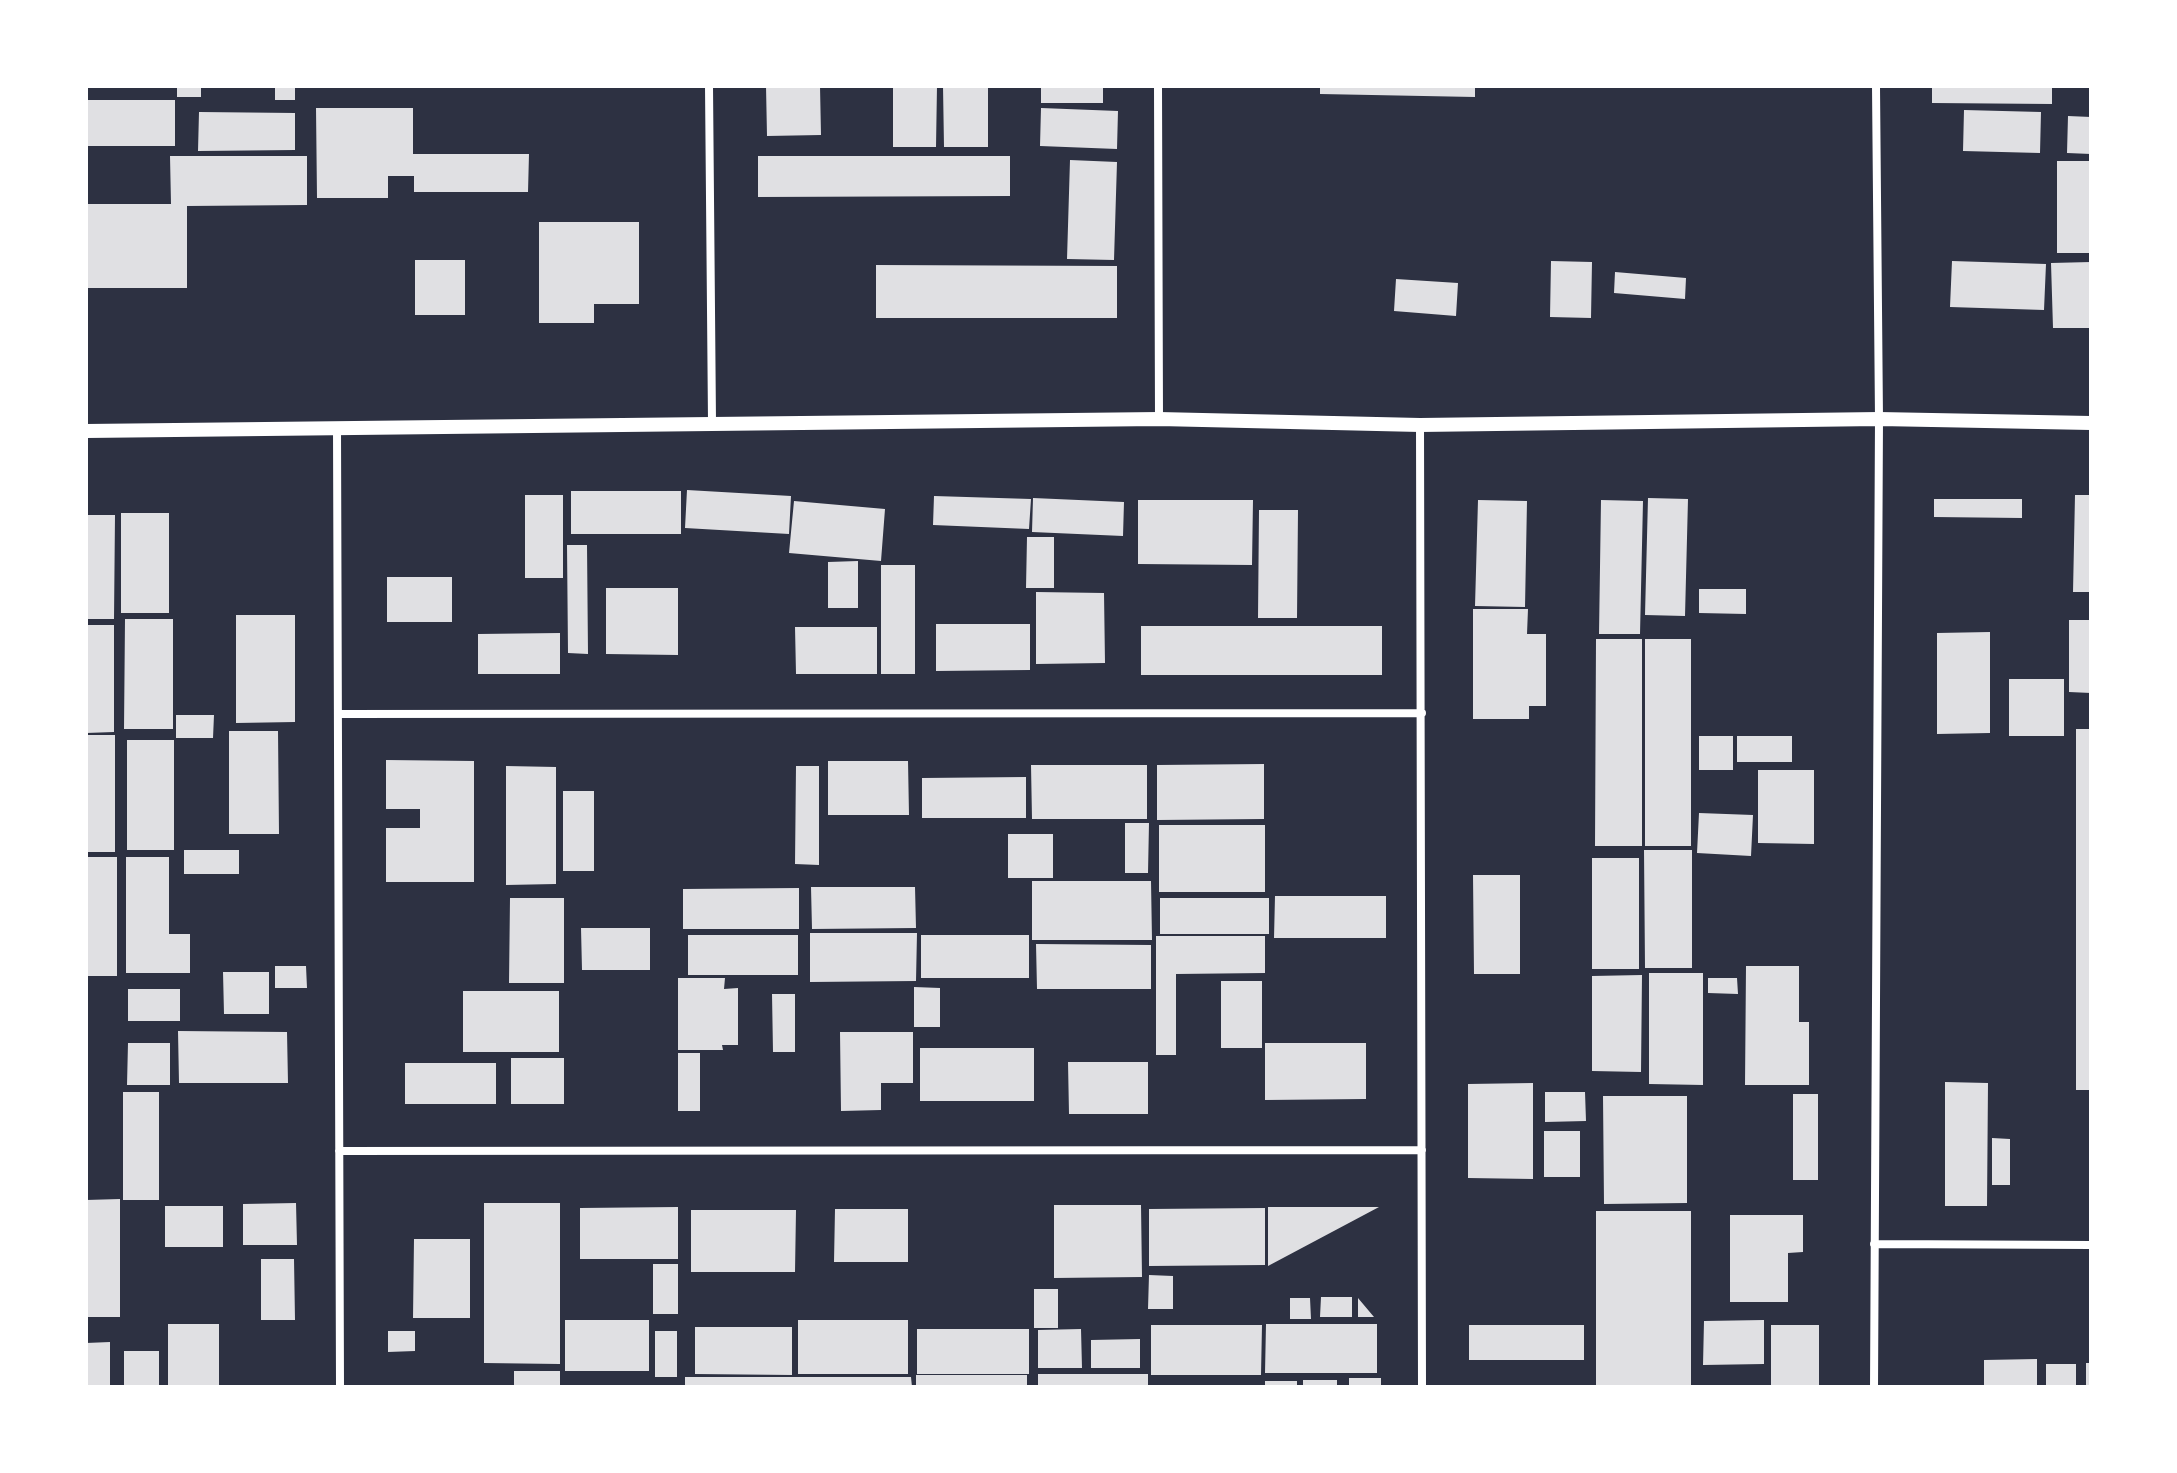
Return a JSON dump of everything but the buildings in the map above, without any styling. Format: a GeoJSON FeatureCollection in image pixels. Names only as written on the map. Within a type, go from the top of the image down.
{"type":"FeatureCollection","features":[{"type":"Feature","properties":{"kind":"street"},"geometry":{"type":"LineString","coordinates":[[709,86],[712,422]]}},
{"type":"Feature","properties":{"kind":"street"},"geometry":{"type":"LineString","coordinates":[[1158,86],[1159,419]]}},
{"type":"Feature","properties":{"kind":"street"},"geometry":{"type":"LineString","coordinates":[[1874,1387],[1879,419],[1876,86]]}},
{"type":"Feature","properties":{"kind":"street"},"geometry":{"type":"LineString","coordinates":[[86,431],[1159,419],[1420,425],[1879,419],[2091,423]]}},
{"type":"Feature","properties":{"kind":"street"},"geometry":{"type":"LineString","coordinates":[[1420,425],[1422,1387]]}},
{"type":"Feature","properties":{"kind":"street"},"geometry":{"type":"LineString","coordinates":[[337,428],[340,1387]]}},
{"type":"Feature","properties":{"kind":"street"},"geometry":{"type":"LineString","coordinates":[[339,714],[1422,713]]}},
{"type":"Feature","properties":{"kind":"street"},"geometry":{"type":"LineString","coordinates":[[339,1151],[1422,1150]]}},
{"type":"Feature","properties":{"kind":"street"},"geometry":{"type":"LineString","coordinates":[[1874,1244],[2091,1245]]}}]}
